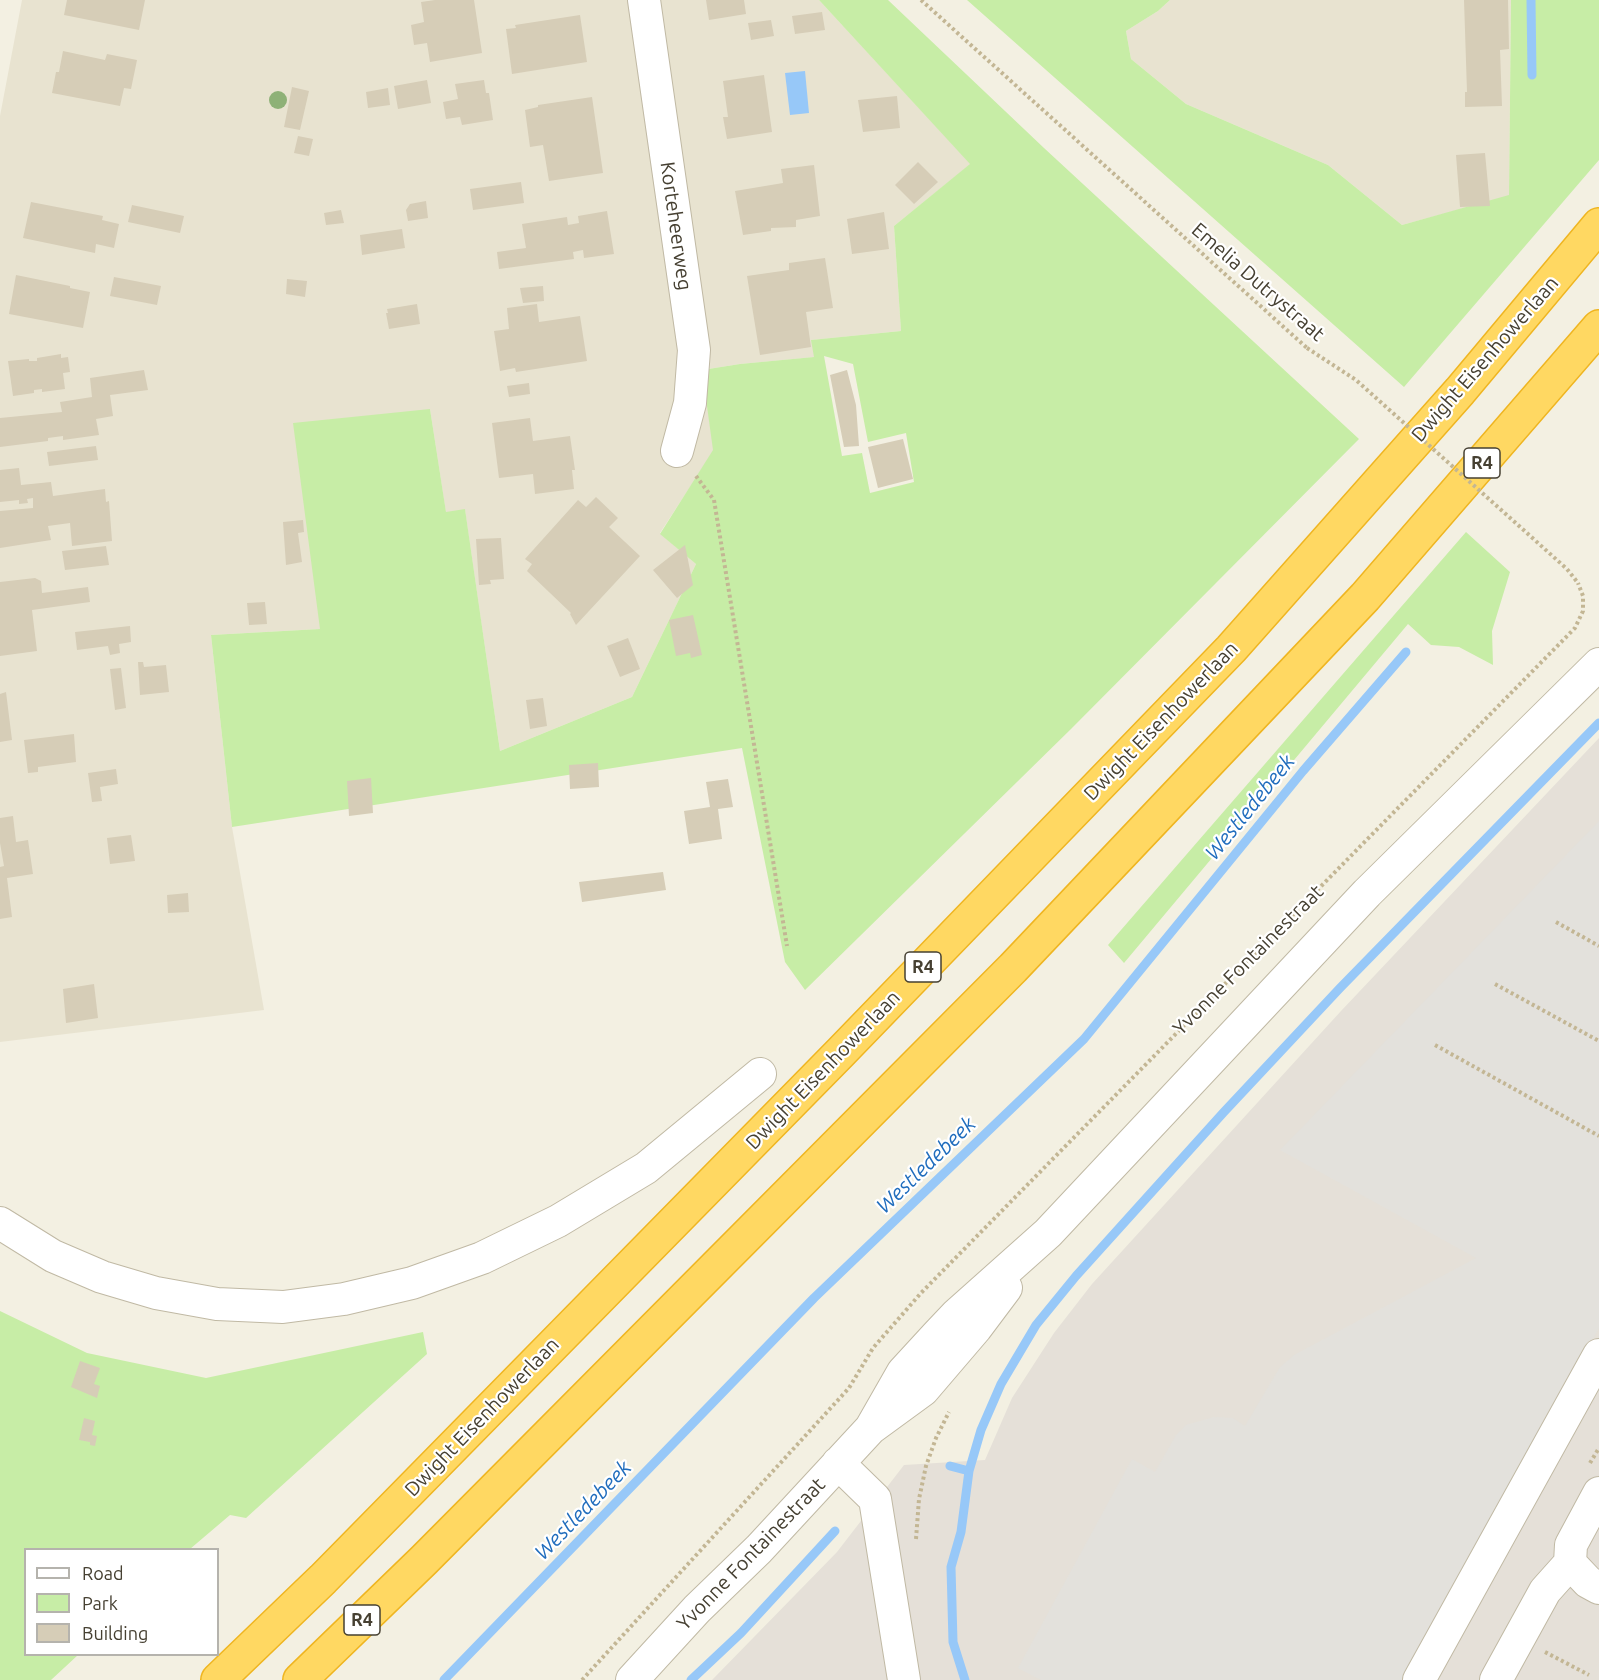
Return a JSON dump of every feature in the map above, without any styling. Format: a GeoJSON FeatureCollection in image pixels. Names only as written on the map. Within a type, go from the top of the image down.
{"type":"FeatureCollection","features":[{"type":"Feature","properties":{"kind":"highway","name":"Dwight Eisenhowerlaan"},"geometry":{"type":"LineString","coordinates":[[218,1680],[332,1570],[841,1052],[1231,649],[1460,391],[1599,225]]}},
{"type":"Feature","properties":{"kind":"highway","name":"R4"},"geometry":{"type":"LineString","coordinates":[[300,1680],[424,1560],[1013,968],[1365,597],[1599,327]]}},
{"type":"Feature","properties":{"kind":"highway"},"geometry":{"type":"LineString","coordinates":[[326,1680],[424,1560]]}},
{"type":"Feature","properties":{"kind":"street","name":"Korteheerweg"},"geometry":{"type":"LineString","coordinates":[[644,0],[694,350],[690,403],[677,451]]}},
{"type":"Feature","properties":{"kind":"street","name":"Yvonne Fontainestraat"},"geometry":{"type":"LineString","coordinates":[[871,1428],[903,1372],[956,1315],[1048,1233],[1367,893],[1599,664]]}},
{"type":"Feature","properties":{"kind":"street"},"geometry":{"type":"LineString","coordinates":[[0,1223],[53,1256],[102,1276],[156,1293],[217,1304],[284,1307],[344,1299],[412,1283],[482,1258],[558,1221],[646,1168],[760,1074]]}},
{"type":"Feature","properties":{"kind":"street","name":"Yvonne Fontainestraat"},"geometry":{"type":"LineString","coordinates":[[632,1680],[697,1609],[759,1549],[871,1428],[923,1390],[976,1328],[1048,1233]]}},
{"type":"Feature","properties":{"kind":"street"},"geometry":{"type":"LineString","coordinates":[[1419,1680],[1599,1354]]}},
{"type":"Feature","properties":{"kind":"street"},"geometry":{"type":"LineString","coordinates":[[838,1463],[875,1499],[904,1680]]}},
{"type":"Feature","properties":{"kind":"street"},"geometry":{"type":"LineString","coordinates":[[1496,1680],[1545,1591],[1570,1563],[1571,1545],[1599,1493]]}},
{"type":"Feature","properties":{"kind":"street"},"geometry":{"type":"LineString","coordinates":[[1570,1563],[1588,1582],[1599,1588]]}},
{"type":"Feature","properties":{"kind":"path","name":"Emelia Dutrystraat"},"geometry":{"type":"LineString","coordinates":[[921,0],[1307,348],[1356,380],[1567,569],[1578,583]]}},
{"type":"Feature","properties":{"kind":"path"},"geometry":{"type":"LineString","coordinates":[[677,451],[714,500],[787,946]]}},
{"type":"Feature","properties":{"kind":"path","name":"Yvonne Fontainestraat"},"geometry":{"type":"LineString","coordinates":[[582,1680],[849,1388],[873,1347],[921,1293],[1575,628],[1583,611],[1583,596],[1578,583]]}},
{"type":"Feature","properties":{"kind":"path"},"geometry":{"type":"LineString","coordinates":[[1556,922],[1599,946]]}},
{"type":"Feature","properties":{"kind":"path"},"geometry":{"type":"LineString","coordinates":[[1495,984],[1599,1041]]}},
{"type":"Feature","properties":{"kind":"path"},"geometry":{"type":"LineString","coordinates":[[1435,1045],[1599,1136]]}},
{"type":"Feature","properties":{"kind":"path"},"geometry":{"type":"LineString","coordinates":[[916,1548],[919,1499],[926,1466],[956,1394],[954,1387],[939,1372]]}},
{"type":"Feature","properties":{"kind":"path"},"geometry":{"type":"LineString","coordinates":[[1537,1647],[1589,1675]]}},
{"type":"Feature","properties":{"kind":"shaded area"},"geometry":{"type":"Polygon","coordinates":[[[22,0],[819,0],[971,164],[894,226],[901,331],[812,340],[815,357],[702,370],[714,450],[660,533],[696,564],[632,697],[500,751],[465,510],[446,513],[430,409],[320,629],[211,635],[232,827],[264,1010],[0,1042],[0,116],[22,0]]]}},
{"type":"Feature","properties":{"kind":"shaded area"},"geometry":{"type":"Polygon","coordinates":[[[1170,0],[1511,0],[1509,196],[1402,225],[1328,165],[1186,104],[1131,59],[1126,31],[1158,11],[1170,0]]]}},
{"type":"Feature","properties":{"kind":"shaded area"},"geometry":{"type":"Polygon","coordinates":[[[1599,738],[1599,1680],[712,1680],[837,1552],[904,1465],[985,1460],[1012,1398],[1054,1333],[1092,1284],[1341,1011],[1599,738]]]}},
{"type":"Feature","properties":{"kind":"shaded area"},"geometry":{"type":"Polygon","coordinates":[[[1599,821],[1599,1328],[1407,1680],[1041,1680],[1018,1668],[1132,1459],[1155,1472],[1176,1435],[1186,1425],[1214,1417],[1233,1418],[1245,1426],[1280,1367],[1294,1355],[1476,1258],[1280,1150],[1599,821]]]}},
{"type":"Feature","properties":{"kind":"green space"},"geometry":{"type":"Polygon","coordinates":[[[819,0],[888,0],[1044,148],[1359,439],[1071,729],[805,990],[785,962],[742,748],[232,827],[211,635],[320,629],[293,423],[430,409],[446,512],[465,509],[500,751],[632,697],[696,564],[660,534],[713,450],[702,370],[814,357],[811,340],[901,331],[894,226],[970,164],[819,0]],[[824,356],[842,456],[862,453],[870,493],[914,482],[906,433],[868,442],[853,364],[824,356]]]}},
{"type":"Feature","properties":{"kind":"green space"},"geometry":{"type":"Polygon","coordinates":[[[967,0],[1170,0],[1158,11],[1126,31],[1131,59],[1186,104],[1328,165],[1402,225],[1509,195],[1511,0],[1599,0],[1599,160],[1404,387],[967,0]]]}},
{"type":"Feature","properties":{"kind":"green space"},"geometry":{"type":"Polygon","coordinates":[[[1466,532],[1510,572],[1492,631],[1493,665],[1459,647],[1431,645],[1408,624],[1124,963],[1108,945],[1466,532]]]}},
{"type":"Feature","properties":{"kind":"green space"},"geometry":{"type":"Polygon","coordinates":[[[0,1311],[87,1353],[206,1378],[423,1332],[427,1354],[246,1518],[230,1515],[191,1548],[24,1548],[24,1656],[77,1656],[51,1680],[0,1680],[0,1311]]]}},
{"type":"Feature","properties":{"kind":"water"},"geometry":{"type":"Polygon","coordinates":[[[805,71],[809,113],[790,115],[785,73],[805,71]]]}},
{"type":"Feature","properties":{"kind":"building"},"geometry":{"type":"Polygon","coordinates":[[[67,0],[145,0],[139,30],[64,15],[67,0]]]}},
{"type":"Feature","properties":{"kind":"building"},"geometry":{"type":"Polygon","coordinates":[[[474,0],[482,53],[430,62],[427,43],[414,45],[411,25],[424,22],[421,2],[474,0]]]}},
{"type":"Feature","properties":{"kind":"building"},"geometry":{"type":"Polygon","coordinates":[[[706,0],[744,0],[746,14],[709,20],[706,0]]]}},
{"type":"Feature","properties":{"kind":"building"},"geometry":{"type":"Polygon","coordinates":[[[1464,0],[1508,0],[1509,49],[1500,50],[1502,106],[1465,107],[1465,92],[1467,92],[1464,0]]]}},
{"type":"Feature","properties":{"kind":"building"},"geometry":{"type":"Polygon","coordinates":[[[822,12],[825,30],[795,34],[792,16],[822,12]]]}},
{"type":"Feature","properties":{"kind":"building"},"geometry":{"type":"Polygon","coordinates":[[[580,15],[587,62],[512,74],[506,29],[516,28],[515,25],[580,15]]]}},
{"type":"Feature","properties":{"kind":"building"},"geometry":{"type":"Polygon","coordinates":[[[771,20],[774,36],[751,40],[748,23],[771,20]]]}},
{"type":"Feature","properties":{"kind":"building"},"geometry":{"type":"Polygon","coordinates":[[[63,51],[105,60],[107,54],[137,60],[131,89],[124,88],[120,106],[52,93],[63,51]]]}},
{"type":"Feature","properties":{"kind":"building"},"geometry":{"type":"Polygon","coordinates":[[[764,75],[772,132],[727,139],[723,117],[728,117],[723,81],[764,75]]]}},
{"type":"Feature","properties":{"kind":"building"},"geometry":{"type":"Polygon","coordinates":[[[427,80],[431,103],[398,109],[394,86],[427,80]]]}},
{"type":"Feature","properties":{"kind":"building"},"geometry":{"type":"Polygon","coordinates":[[[484,80],[486,93],[489,93],[493,120],[462,125],[460,117],[446,119],[443,102],[458,99],[455,84],[484,80]]]}},
{"type":"Feature","properties":{"kind":"building"},"geometry":{"type":"Polygon","coordinates":[[[292,87],[309,91],[300,130],[284,127],[292,87]]]}},
{"type":"Feature","properties":{"kind":"building"},"geometry":{"type":"Polygon","coordinates":[[[388,88],[390,105],[368,108],[366,92],[388,88]]]}},
{"type":"Feature","properties":{"kind":"building"},"geometry":{"type":"Polygon","coordinates":[[[897,96],[900,128],[863,132],[858,100],[897,96]]]}},
{"type":"Feature","properties":{"kind":"building"},"geometry":{"type":"Polygon","coordinates":[[[592,97],[603,173],[549,181],[543,145],[530,147],[525,110],[538,107],[538,105],[592,97]]]}},
{"type":"Feature","properties":{"kind":"building"},"geometry":{"type":"Polygon","coordinates":[[[298,136],[313,139],[309,156],[294,153],[298,136]]]}},
{"type":"Feature","properties":{"kind":"building"},"geometry":{"type":"Polygon","coordinates":[[[1485,153],[1490,206],[1460,207],[1456,155],[1485,153]]]}},
{"type":"Feature","properties":{"kind":"building"},"geometry":{"type":"Polygon","coordinates":[[[918,162],[938,182],[914,204],[895,185],[918,162]]]}},
{"type":"Feature","properties":{"kind":"building"},"geometry":{"type":"Polygon","coordinates":[[[814,165],[820,216],[796,220],[796,227],[771,228],[771,231],[743,235],[735,191],[783,183],[781,169],[814,165]]]}},
{"type":"Feature","properties":{"kind":"building"},"geometry":{"type":"Polygon","coordinates":[[[521,182],[524,203],[473,210],[470,189],[521,182]]]}},
{"type":"Feature","properties":{"kind":"building"},"geometry":{"type":"Polygon","coordinates":[[[426,201],[428,218],[408,221],[406,210],[410,204],[426,201]]]}},
{"type":"Feature","properties":{"kind":"building"},"geometry":{"type":"Polygon","coordinates":[[[31,202],[103,216],[102,220],[119,224],[114,248],[96,244],[95,253],[23,238],[31,202]]]}},
{"type":"Feature","properties":{"kind":"building"},"geometry":{"type":"Polygon","coordinates":[[[132,205],[184,216],[180,233],[128,222],[132,205]]]}},
{"type":"Feature","properties":{"kind":"building"},"geometry":{"type":"Polygon","coordinates":[[[341,210],[344,223],[326,225],[324,213],[341,210]]]}},
{"type":"Feature","properties":{"kind":"building"},"geometry":{"type":"Polygon","coordinates":[[[607,211],[614,254],[584,258],[583,250],[573,252],[574,259],[499,269],[497,252],[526,248],[522,224],[567,217],[568,225],[579,223],[578,216],[607,211]]]}},
{"type":"Feature","properties":{"kind":"building"},"geometry":{"type":"Polygon","coordinates":[[[884,212],[889,249],[852,254],[847,219],[884,212]]]}},
{"type":"Feature","properties":{"kind":"building"},"geometry":{"type":"Polygon","coordinates":[[[402,229],[405,248],[362,255],[360,235],[402,229]]]}},
{"type":"Feature","properties":{"kind":"building"},"geometry":{"type":"Polygon","coordinates":[[[825,258],[833,308],[806,312],[811,347],[760,355],[747,276],[789,270],[789,263],[825,258]]]}},
{"type":"Feature","properties":{"kind":"building"},"geometry":{"type":"Polygon","coordinates":[[[16,275],[90,292],[83,328],[9,314],[16,275]]]}},
{"type":"Feature","properties":{"kind":"building"},"geometry":{"type":"Polygon","coordinates":[[[114,277],[161,286],[157,305],[110,296],[114,277]]]}},
{"type":"Feature","properties":{"kind":"building"},"geometry":{"type":"Polygon","coordinates":[[[287,279],[307,281],[305,297],[286,294],[287,279]]]}},
{"type":"Feature","properties":{"kind":"building"},"geometry":{"type":"Polygon","coordinates":[[[543,286],[544,301],[523,303],[520,288],[543,286]]]}},
{"type":"Feature","properties":{"kind":"building"},"geometry":{"type":"Polygon","coordinates":[[[417,304],[420,324],[389,329],[387,309],[417,304]]]}},
{"type":"Feature","properties":{"kind":"building"},"geometry":{"type":"Polygon","coordinates":[[[537,304],[539,322],[580,316],[587,361],[516,372],[515,368],[500,371],[494,331],[509,329],[507,308],[537,304]]]}},
{"type":"Feature","properties":{"kind":"building"},"geometry":{"type":"Polygon","coordinates":[[[61,354],[61,358],[68,357],[70,372],[63,373],[65,389],[42,392],[42,389],[34,390],[34,393],[13,396],[8,361],[29,359],[29,361],[37,361],[37,358],[61,354]]]}},
{"type":"Feature","properties":{"kind":"building"},"geometry":{"type":"Polygon","coordinates":[[[144,370],[148,390],[110,395],[113,416],[96,419],[99,435],[63,440],[63,436],[48,438],[48,441],[0,447],[0,418],[62,412],[60,402],[92,397],[90,378],[144,370]]]}},
{"type":"Feature","properties":{"kind":"building"},"geometry":{"type":"Polygon","coordinates":[[[847,370],[856,405],[859,446],[844,447],[830,375],[847,370]]]}},
{"type":"Feature","properties":{"kind":"building"},"geometry":{"type":"Polygon","coordinates":[[[529,383],[530,394],[509,397],[507,386],[529,383]]]}},
{"type":"Feature","properties":{"kind":"building"},"geometry":{"type":"Polygon","coordinates":[[[530,418],[533,441],[570,436],[575,470],[572,470],[574,489],[535,494],[533,474],[499,478],[492,423],[530,418]]]}},
{"type":"Feature","properties":{"kind":"building"},"geometry":{"type":"Polygon","coordinates":[[[903,439],[913,479],[878,488],[868,447],[903,439]]]}},
{"type":"Feature","properties":{"kind":"building"},"geometry":{"type":"Polygon","coordinates":[[[96,446],[98,460],[49,466],[47,452],[96,446]]]}},
{"type":"Feature","properties":{"kind":"building"},"geometry":{"type":"Polygon","coordinates":[[[19,468],[21,485],[51,482],[53,496],[105,489],[106,502],[109,501],[112,541],[72,546],[70,523],[48,526],[51,540],[0,548],[0,511],[33,508],[33,498],[27,499],[28,503],[19,504],[19,500],[0,502],[0,470],[19,468]]]}},
{"type":"Feature","properties":{"kind":"building"},"geometry":{"type":"Polygon","coordinates":[[[596,497],[618,518],[609,527],[640,556],[576,625],[571,613],[527,571],[532,564],[525,559],[578,500],[586,507],[596,497]]]}},
{"type":"Feature","properties":{"kind":"building"},"geometry":{"type":"Polygon","coordinates":[[[303,520],[304,532],[298,533],[302,562],[286,565],[283,522],[303,520]]]}},
{"type":"Feature","properties":{"kind":"building"},"geometry":{"type":"Polygon","coordinates":[[[501,538],[504,579],[490,580],[491,584],[479,585],[476,539],[501,538]]]}},
{"type":"Feature","properties":{"kind":"building"},"geometry":{"type":"Polygon","coordinates":[[[685,545],[693,585],[677,598],[653,570],[685,545]]]}},
{"type":"Feature","properties":{"kind":"building"},"geometry":{"type":"Polygon","coordinates":[[[106,546],[109,565],[65,570],[62,551],[106,546]]]}},
{"type":"Feature","properties":{"kind":"building"},"geometry":{"type":"Polygon","coordinates":[[[35,578],[41,581],[42,593],[88,587],[90,602],[32,610],[37,651],[0,656],[0,582],[35,578]]]}},
{"type":"Feature","properties":{"kind":"building"},"geometry":{"type":"Polygon","coordinates":[[[265,602],[267,624],[249,625],[247,603],[265,602]]]}},
{"type":"Feature","properties":{"kind":"building"},"geometry":{"type":"Polygon","coordinates":[[[693,615],[702,655],[691,658],[690,653],[676,656],[669,620],[693,615]]]}},
{"type":"Feature","properties":{"kind":"building"},"geometry":{"type":"Polygon","coordinates":[[[130,626],[131,642],[119,644],[120,653],[110,655],[108,646],[77,650],[75,632],[130,626]]]}},
{"type":"Feature","properties":{"kind":"building"},"geometry":{"type":"Polygon","coordinates":[[[628,638],[640,669],[620,677],[607,646],[628,638]]]}},
{"type":"Feature","properties":{"kind":"building"},"geometry":{"type":"Polygon","coordinates":[[[138,662],[143,662],[144,667],[166,665],[169,692],[140,695],[138,662]]]}},
{"type":"Feature","properties":{"kind":"building"},"geometry":{"type":"Polygon","coordinates":[[[121,668],[126,708],[115,710],[110,669],[121,668]]]}},
{"type":"Feature","properties":{"kind":"building"},"geometry":{"type":"Polygon","coordinates":[[[6,692],[12,740],[0,742],[0,694],[6,692]]]}},
{"type":"Feature","properties":{"kind":"building"},"geometry":{"type":"Polygon","coordinates":[[[543,698],[547,726],[530,729],[526,700],[543,698]]]}},
{"type":"Feature","properties":{"kind":"building"},"geometry":{"type":"Polygon","coordinates":[[[74,734],[76,762],[38,767],[38,772],[28,773],[24,740],[74,734]]]}},
{"type":"Feature","properties":{"kind":"building"},"geometry":{"type":"Polygon","coordinates":[[[598,763],[599,787],[570,789],[569,765],[598,763]]]}},
{"type":"Feature","properties":{"kind":"building"},"geometry":{"type":"Polygon","coordinates":[[[116,769],[118,784],[100,787],[102,801],[92,802],[88,773],[116,769]]]}},
{"type":"Feature","properties":{"kind":"building"},"geometry":{"type":"Polygon","coordinates":[[[371,778],[373,813],[349,816],[347,781],[371,778]]]}},
{"type":"Feature","properties":{"kind":"building"},"geometry":{"type":"Polygon","coordinates":[[[728,779],[733,807],[718,809],[722,839],[689,844],[684,811],[710,807],[706,782],[728,779]]]}},
{"type":"Feature","properties":{"kind":"building"},"geometry":{"type":"Polygon","coordinates":[[[13,816],[16,842],[28,840],[33,874],[7,878],[12,917],[0,919],[0,867],[4,866],[0,843],[0,818],[13,816]]]}},
{"type":"Feature","properties":{"kind":"building"},"geometry":{"type":"Polygon","coordinates":[[[131,835],[135,861],[110,864],[107,838],[131,835]]]}},
{"type":"Feature","properties":{"kind":"building"},"geometry":{"type":"Polygon","coordinates":[[[663,872],[666,890],[582,902],[579,882],[663,872]]]}},
{"type":"Feature","properties":{"kind":"building"},"geometry":{"type":"Polygon","coordinates":[[[188,893],[189,912],[168,913],[167,895],[188,893]]]}},
{"type":"Feature","properties":{"kind":"building"},"geometry":{"type":"Polygon","coordinates":[[[94,984],[98,1018],[66,1023],[63,989],[94,984]]]}},
{"type":"Feature","properties":{"kind":"building"},"geometry":{"type":"Polygon","coordinates":[[[80,1361],[100,1368],[94,1384],[100,1386],[97,1398],[71,1387],[80,1361]]]}},
{"type":"Feature","properties":{"kind":"building"},"geometry":{"type":"Polygon","coordinates":[[[84,1418],[95,1421],[92,1435],[97,1436],[95,1446],[90,1445],[90,1442],[79,1440],[84,1418]]]}},
{"type":"Feature","properties":{"kind":"waterway"},"geometry":{"type":"LineString","coordinates":[[1531,0],[1532,75]]}},
{"type":"Feature","properties":{"kind":"waterway","name":"Westledebeek"},"geometry":{"type":"LineString","coordinates":[[444,1680],[814,1298],[1084,1039],[1303,771],[1406,652]]}},
{"type":"Feature","properties":{"kind":"waterway","name":"Westledebeek"},"geometry":{"type":"LineString","coordinates":[[965,1680],[953,1642],[951,1567],[961,1532],[969,1471],[981,1430],[1001,1384],[1036,1325],[1076,1276],[1223,1113],[1340,988],[1599,723]]}},
{"type":"Feature","properties":{"kind":"waterway"},"geometry":{"type":"LineString","coordinates":[[950,1466],[969,1471]]}},
{"type":"Feature","properties":{"kind":"waterway"},"geometry":{"type":"LineString","coordinates":[[691,1680],[741,1633],[835,1531]]}}]}
